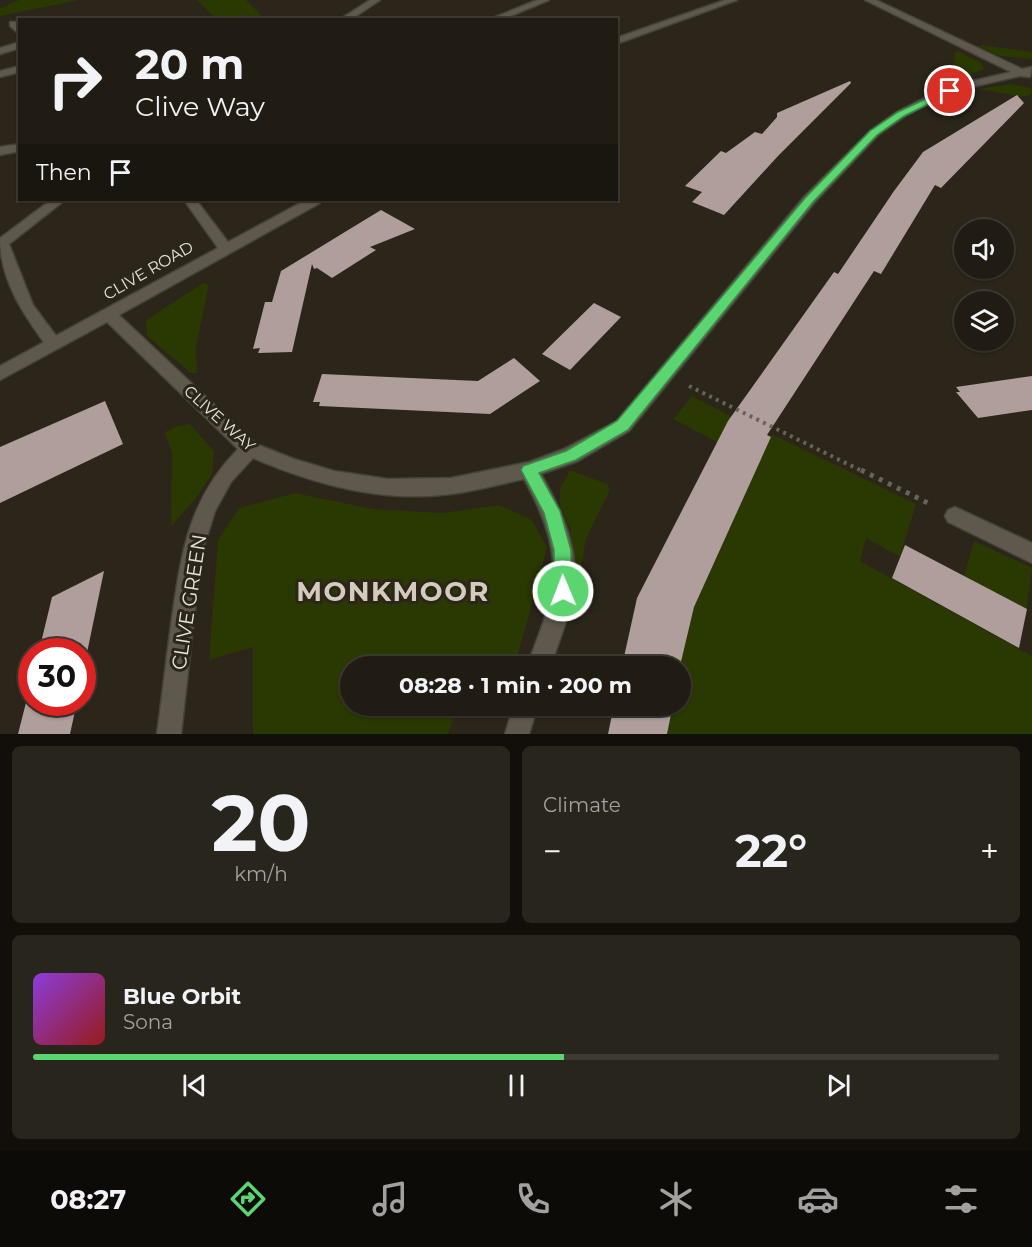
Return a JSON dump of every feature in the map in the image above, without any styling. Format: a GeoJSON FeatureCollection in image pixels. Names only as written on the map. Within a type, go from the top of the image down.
{"type":"FeatureCollection","features":[{"type":"Feature","properties":{"kind":"street"},"geometry":{"type":"LineString","coordinates":[[347,18],[376,0]]}},
{"type":"Feature","properties":{"kind":"street"},"geometry":{"type":"LineString","coordinates":[[497,18],[545,0]]}},
{"type":"Feature","properties":{"kind":"street"},"geometry":{"type":"LineString","coordinates":[[618,40],[733,0]]}},
{"type":"Feature","properties":{"kind":"street"},"geometry":{"type":"LineString","coordinates":[[869,0],[1028,74]]}},
{"type":"Feature","properties":{"kind":"street"},"geometry":{"type":"LineString","coordinates":[[0,51],[18,46]]}},
{"type":"Feature","properties":{"kind":"street"},"geometry":{"type":"LineString","coordinates":[[0,74],[18,70]]}},
{"type":"Feature","properties":{"kind":"street","name":"CLIVE WAY"},"geometry":{"type":"LineString","coordinates":[[108,314],[250,449],[291,466],[334,478],[388,487],[451,486],[529,470],[571,456],[622,426],[809,200],[874,133],[901,114],[936,96],[964,86],[1028,74]]}},
{"type":"Feature","properties":{"kind":"street"},"geometry":{"type":"LineString","coordinates":[[0,151],[18,147]]}},
{"type":"Feature","properties":{"kind":"street"},"geometry":{"type":"LineString","coordinates":[[54,344],[26,307],[1,243],[58,201]]}},
{"type":"Feature","properties":{"kind":"street"},"geometry":{"type":"LineString","coordinates":[[191,201],[225,248]]}},
{"type":"Feature","properties":{"kind":"street","name":"CLIVE ROAD"},"geometry":{"type":"LineString","coordinates":[[0,374],[313,201]]}},
{"type":"Feature","properties":{"kind":"street","name":"CLIVE GREEN"},"geometry":{"type":"LineString","coordinates":[[169,734],[194,547],[206,509],[224,476],[250,449]]}},
{"type":"Feature","properties":{"kind":"street"},"geometry":{"type":"LineString","coordinates":[[529,470],[552,511],[562,550],[563,591],[542,656]]}},
{"type":"Feature","properties":{"kind":"street"},"geometry":{"type":"LineString","coordinates":[[955,516],[1032,553]]}},
{"type":"Feature","properties":{"kind":"street"},"geometry":{"type":"LineString","coordinates":[[517,734],[523,716]]}},
{"type":"Feature","properties":{"kind":"path"},"geometry":{"type":"LineString","coordinates":[[688,386],[955,516]]}},
{"type":"Feature","properties":{"kind":"green space"},"geometry":{"type":"Polygon","coordinates":[[[19,0],[79,0],[0,16],[0,8],[19,0]]]}},
{"type":"Feature","properties":{"kind":"green space"},"geometry":{"type":"Polygon","coordinates":[[[197,0],[246,0],[264,18],[215,18],[197,0]]]}},
{"type":"Feature","properties":{"kind":"green space"},"geometry":{"type":"Polygon","coordinates":[[[977,46],[1032,52],[1032,59],[1000,56],[977,46]]]}},
{"type":"Feature","properties":{"kind":"green space"},"geometry":{"type":"Polygon","coordinates":[[[958,51],[981,63],[984,69],[956,80],[953,79],[955,52],[958,51]]]}},
{"type":"Feature","properties":{"kind":"green space"},"geometry":{"type":"Polygon","coordinates":[[[1009,84],[1031,88],[1032,94],[1025,97],[978,89],[1009,84]]]}},
{"type":"Feature","properties":{"kind":"green space"},"geometry":{"type":"Polygon","coordinates":[[[203,283],[209,284],[196,348],[197,373],[191,373],[147,336],[146,320],[203,283]]]}},
{"type":"Feature","properties":{"kind":"green space"},"geometry":{"type":"Polygon","coordinates":[[[692,396],[746,424],[717,442],[673,419],[692,396]]]}},
{"type":"Feature","properties":{"kind":"green space"},"geometry":{"type":"Polygon","coordinates":[[[190,424],[214,451],[212,474],[199,494],[171,527],[172,453],[165,432],[177,426],[190,424]]]}},
{"type":"Feature","properties":{"kind":"green space"},"geometry":{"type":"Polygon","coordinates":[[[772,434],[916,504],[900,557],[866,538],[860,561],[1032,656],[1032,734],[667,734],[671,716],[691,716],[691,656],[682,656],[694,607],[772,434]]]}},
{"type":"Feature","properties":{"kind":"green space"},"geometry":{"type":"Polygon","coordinates":[[[570,470],[607,484],[610,490],[586,539],[580,573],[575,563],[570,528],[560,508],[560,488],[570,470]]]}},
{"type":"Feature","properties":{"kind":"green space"},"geometry":{"type":"Polygon","coordinates":[[[295,493],[373,509],[442,513],[499,505],[532,520],[547,547],[518,656],[340,656],[340,716],[454,716],[448,734],[253,734],[253,647],[209,660],[218,540],[239,508],[295,493]]]}},
{"type":"Feature","properties":{"kind":"green space"},"geometry":{"type":"Polygon","coordinates":[[[974,541],[1032,568],[1026,614],[964,576],[974,541]]]}},
{"type":"Feature","properties":{"kind":"building"},"geometry":{"type":"Polygon","coordinates":[[[850,81],[851,83],[778,156],[724,215],[692,202],[702,192],[685,186],[721,151],[726,153],[755,132],[762,134],[777,117],[777,113],[850,81]]]}},
{"type":"Feature","properties":{"kind":"building"},"geometry":{"type":"Polygon","coordinates":[[[1017,95],[1024,103],[941,188],[935,185],[881,274],[874,271],[767,435],[771,437],[694,607],[682,656],[624,656],[637,598],[728,421],[834,272],[838,274],[923,152],[1017,95]]]}},
{"type":"Feature","properties":{"kind":"building"},"geometry":{"type":"Polygon","coordinates":[[[381,210],[415,229],[370,247],[376,250],[332,278],[317,268],[314,269],[312,264],[292,352],[258,353],[260,348],[253,349],[265,302],[272,302],[281,271],[381,210]]]}},
{"type":"Feature","properties":{"kind":"building"},"geometry":{"type":"Polygon","coordinates":[[[594,303],[621,317],[570,370],[542,354],[594,303]]]}},
{"type":"Feature","properties":{"kind":"building"},"geometry":{"type":"Polygon","coordinates":[[[514,358],[540,381],[490,414],[319,406],[320,402],[313,402],[322,374],[478,381],[514,358]]]}},
{"type":"Feature","properties":{"kind":"building"},"geometry":{"type":"Polygon","coordinates":[[[1032,376],[1032,410],[978,418],[956,392],[960,392],[956,387],[1032,376]]]}},
{"type":"Feature","properties":{"kind":"building"},"geometry":{"type":"Polygon","coordinates":[[[105,401],[123,444],[0,503],[0,447],[105,401]]]}},
{"type":"Feature","properties":{"kind":"building"},"geometry":{"type":"Polygon","coordinates":[[[905,545],[1027,609],[1019,648],[892,578],[905,545]]]}},
{"type":"Feature","properties":{"kind":"building"},"geometry":{"type":"Polygon","coordinates":[[[104,571],[90,638],[42,638],[52,597],[104,571]]]}},
{"type":"Feature","properties":{"kind":"building"},"geometry":{"type":"Polygon","coordinates":[[[23,716],[74,716],[70,734],[18,734],[23,716]]]}},
{"type":"Feature","properties":{"kind":"building"},"geometry":{"type":"Polygon","coordinates":[[[612,716],[671,716],[667,734],[608,734],[612,716]]]}},
{"type":"Feature","properties":{"kind":"district","name":"MONKMOOR"},"geometry":{"type":"Point","coordinates":[393,592]}},
{"type":"Feature","properties":{"kind":"route"},"geometry":{"type":"LineString","coordinates":[[563,591],[562,550],[552,511],[529,470],[571,456],[622,426],[809,200],[874,133],[901,114],[950,91]]}}]}
